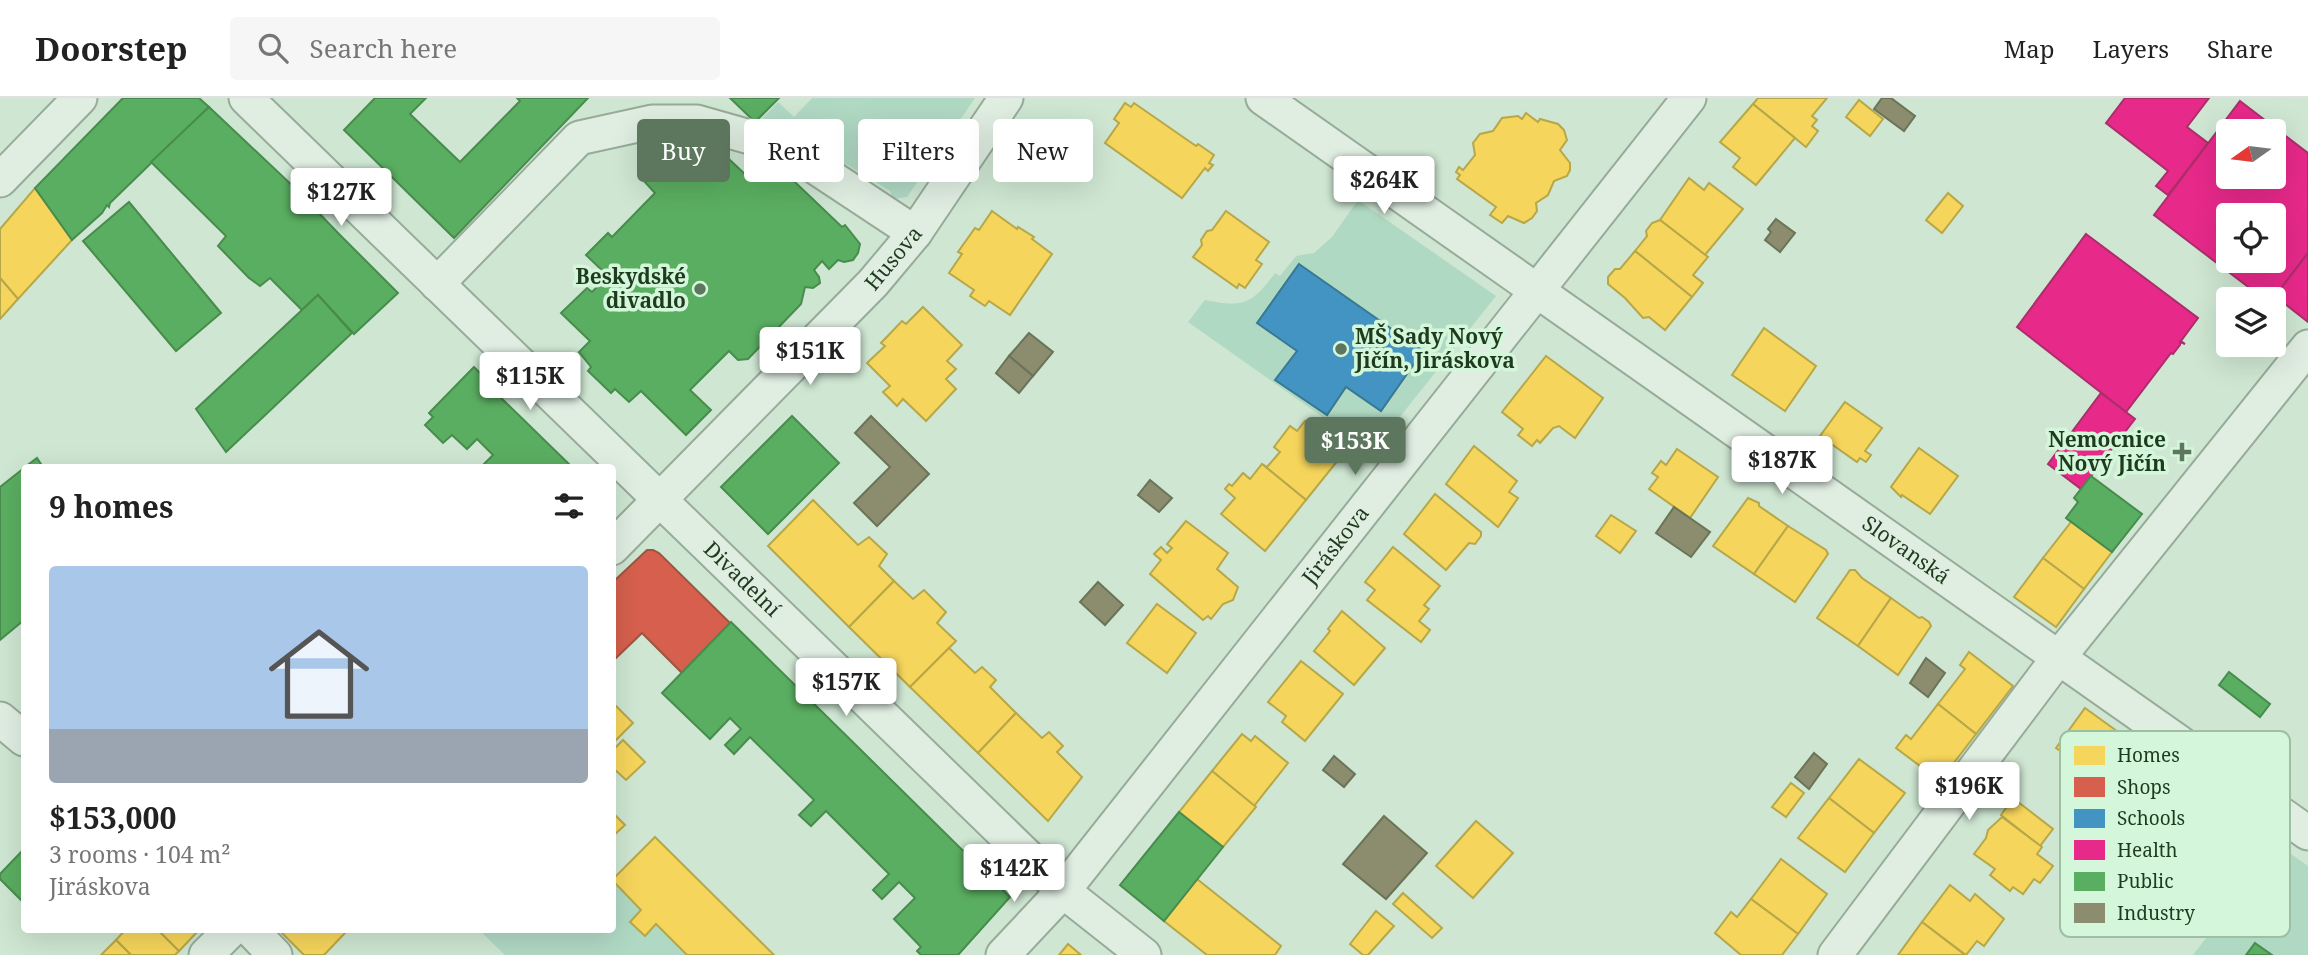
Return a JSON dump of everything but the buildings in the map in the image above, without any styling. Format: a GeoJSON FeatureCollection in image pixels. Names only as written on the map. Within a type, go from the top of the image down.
{"type":"FeatureCollection","features":[{"type":"Feature","properties":{"kind":"street"},"geometry":{"type":"LineString","coordinates":[[0,180],[80,98]]}},
{"type":"Feature","properties":{"kind":"street","name":"Divadelní"},"geometry":{"type":"LineString","coordinates":[[246,98],[1063,891],[1144,955]]}},
{"type":"Feature","properties":{"kind":"street","name":"Husova"},"geometry":{"type":"LineString","coordinates":[[616,544],[873,283],[915,233],[1006,98]]}},
{"type":"Feature","properties":{"kind":"street","name":"Slovanská"},"geometry":{"type":"LineString","coordinates":[[1263,98],[2164,731]]}},
{"type":"Feature","properties":{"kind":"street","name":"Jiráskova"},"geometry":{"type":"LineString","coordinates":[[1003,955],[1063,891],[1689,98]]}},
{"type":"Feature","properties":{"kind":"street"},"geometry":{"type":"LineString","coordinates":[[437,284],[579,138],[652,122],[697,122],[786,147],[915,233]]}},
{"type":"Feature","properties":{"kind":"street"},"geometry":{"type":"LineString","coordinates":[[1835,955],[2059,657],[2306,352]]}},
{"type":"Feature","properties":{"kind":"street"},"geometry":{"type":"LineString","coordinates":[[0,719],[21,736]]}},
{"type":"Feature","properties":{"kind":"street","name":"Slovanská"},"geometry":{"type":"LineString","coordinates":[[2290,820],[2308,833]]}},
{"type":"Feature","properties":{"kind":"street"},"geometry":{"type":"LineString","coordinates":[[206,955],[228,933]]}},
{"type":"Feature","properties":{"kind":"street"},"geometry":{"type":"LineString","coordinates":[[254,933],[275,955]]}},
{"type":"Feature","properties":{"kind":"green space"},"geometry":{"type":"Polygon","coordinates":[[[812,98],[975,98],[961,119],[858,119],[858,171],[844,164],[844,119],[762,119],[778,102],[794,117],[812,98]]]}},
{"type":"Feature","properties":{"kind":"green space"},"geometry":{"type":"Polygon","coordinates":[[[875,182],[917,182],[907,197],[893,199],[890,191],[875,182]]]}},
{"type":"Feature","properties":{"kind":"green space","name":"MŠ Sady Nový Jičín, Jiráskova"},"geometry":{"type":"Polygon","coordinates":[[[1358,200],[1496,296],[1372,452],[1188,322],[1205,300],[1229,304],[1253,297],[1275,273],[1280,276],[1296,256],[1314,253],[1332,237],[1358,200]]]}},
{"type":"Feature","properties":{"kind":"green space"},"geometry":{"type":"Polygon","coordinates":[[[2290,853],[2308,866],[2308,955],[2193,955],[2207,937],[2290,937],[2290,853]]]}},
{"type":"Feature","properties":{"kind":"green space"},"geometry":{"type":"Polygon","coordinates":[[[616,885],[641,910],[630,922],[645,936],[656,924],[687,955],[505,955],[482,933],[616,933],[616,885]]]}},
{"type":"Feature","properties":{"kind":"place","name":"Beskydské divadlo"},"geometry":{"type":"Point","coordinates":[700,289]}},
{"type":"Feature","properties":{"kind":"place","name":"MŠ Sady Nový Jičín, Jiráskova"},"geometry":{"type":"Point","coordinates":[1341,349]}},
{"type":"Feature","properties":{"kind":"place","name":"Nemocnice Nový Jičín"},"geometry":{"type":"Point","coordinates":[2182,452]}}]}
